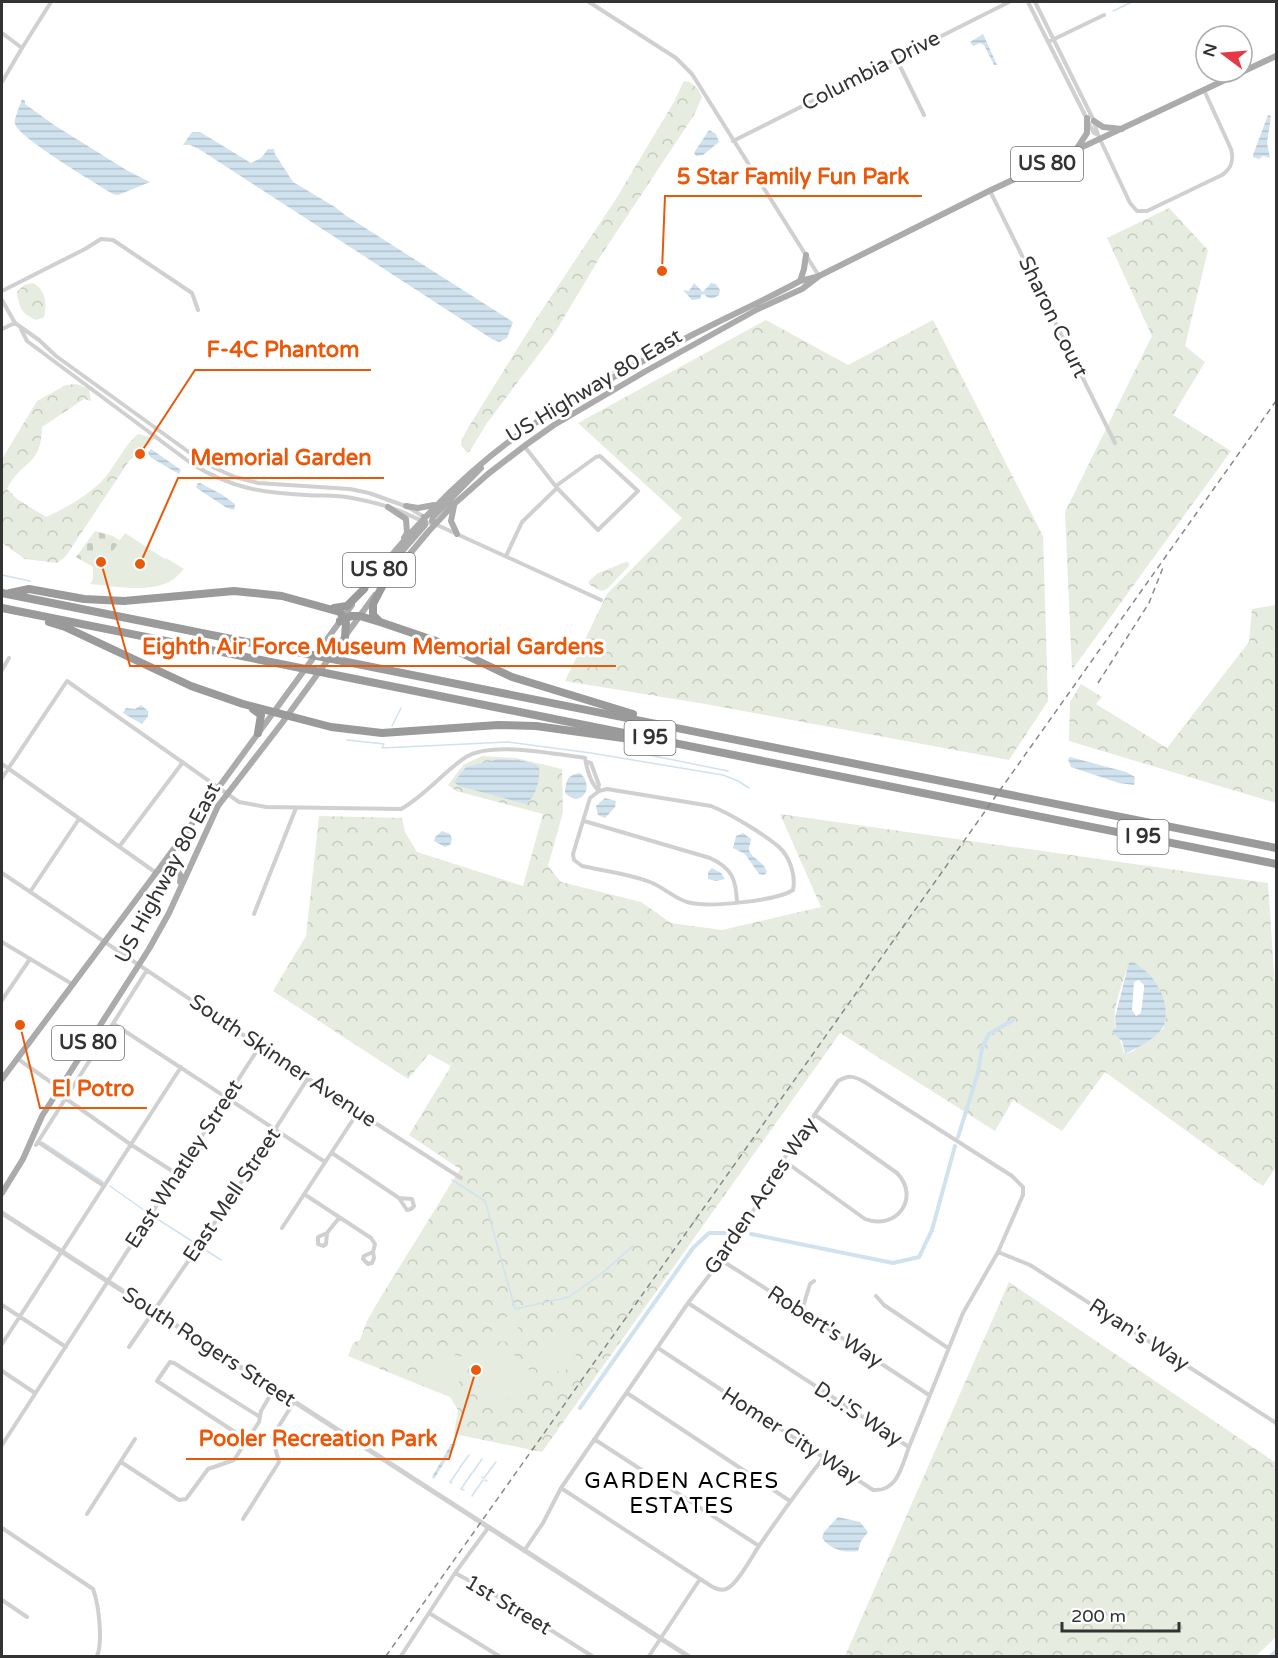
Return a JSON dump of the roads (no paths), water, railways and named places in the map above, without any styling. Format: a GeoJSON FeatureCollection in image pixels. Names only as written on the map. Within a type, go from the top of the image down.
{"type":"FeatureCollection","features":[{"type":"Feature","properties":{"kind":"highway"},"geometry":{"type":"LineString","coordinates":[[383,623],[373,615],[373,610],[384,583]]}},
{"type":"Feature","properties":{"kind":"highway"},"geometry":{"type":"LineString","coordinates":[[4,593],[29,590],[84,599],[124,601],[234,591],[282,596],[338,609],[347,606],[364,589]]}},
{"type":"Feature","properties":{"kind":"highway","name":"I 95"},"geometry":{"type":"LineString","coordinates":[[4,593],[1276,848]]}},
{"type":"Feature","properties":{"kind":"highway"},"geometry":{"type":"LineString","coordinates":[[326,607],[343,618],[346,626],[345,637]]}},
{"type":"Feature","properties":{"kind":"highway"},"geometry":{"type":"LineString","coordinates":[[2,608],[65,627],[167,676],[258,711],[261,715],[258,733]]}},
{"type":"Feature","properties":{"kind":"highway","name":"I 95"},"geometry":{"type":"LineString","coordinates":[[2,608],[1276,864]]}},
{"type":"Feature","properties":{"kind":"highway"},"geometry":{"type":"LineString","coordinates":[[343,618],[360,616],[383,623],[436,641],[512,677],[663,724]]}},
{"type":"Feature","properties":{"kind":"highway"},"geometry":{"type":"LineString","coordinates":[[243,704],[308,722],[354,731],[382,733],[498,725],[536,726],[682,745]]}},
{"type":"Feature","properties":{"kind":"main road","name":"US Highway 80 East"},"geometry":{"type":"LineString","coordinates":[[2,1193],[23,1159],[42,1116],[169,913],[208,825],[228,793],[384,583],[435,524],[488,474],[554,425],[749,314],[802,288],[819,276],[989,191],[1076,151],[1099,137],[1123,129],[1276,56]]}},
{"type":"Feature","properties":{"kind":"main road"},"geometry":{"type":"LineString","coordinates":[[1076,151],[1087,135],[1091,120],[1103,127],[1123,129]]}},
{"type":"Feature","properties":{"kind":"main road"},"geometry":{"type":"LineString","coordinates":[[800,281],[806,255]]}},
{"type":"Feature","properties":{"kind":"main road","name":"US 80"},"geometry":{"type":"LineString","coordinates":[[800,281],[819,276]]}},
{"type":"Feature","properties":{"kind":"main road","name":"US Highway 80 East"},"geometry":{"type":"LineString","coordinates":[[2,1079],[364,589],[401,542],[458,484],[496,452],[546,416],[693,334],[800,281]]}},
{"type":"Feature","properties":{"kind":"main road"},"geometry":{"type":"LineString","coordinates":[[435,524],[433,517],[496,452]]}},
{"type":"Feature","properties":{"kind":"main road"},"geometry":{"type":"LineString","coordinates":[[406,506],[418,508],[438,504]]}},
{"type":"Feature","properties":{"kind":"main road"},"geometry":{"type":"LineString","coordinates":[[455,504],[451,521],[456,534]]}},
{"type":"Feature","properties":{"kind":"main road"},"geometry":{"type":"LineString","coordinates":[[388,507],[406,519],[406,533],[401,542]]}},
{"type":"Feature","properties":{"kind":"main road"},"geometry":{"type":"LineString","coordinates":[[372,599],[392,564],[424,520]]}},
{"type":"Feature","properties":{"kind":"main road"},"geometry":{"type":"LineString","coordinates":[[156,873],[166,867],[178,871],[181,879],[177,894]]}},
{"type":"Feature","properties":{"kind":"street"},"geometry":{"type":"LineString","coordinates":[[2,82],[51,2]]}},
{"type":"Feature","properties":{"kind":"street"},"geometry":{"type":"LineString","coordinates":[[589,2],[681,62],[706,96],[819,276]]}},
{"type":"Feature","properties":{"kind":"street","name":"Columbia Drive"},"geometry":{"type":"LineString","coordinates":[[733,141],[1009,2]]}},
{"type":"Feature","properties":{"kind":"street"},"geometry":{"type":"LineString","coordinates":[[1028,2],[1091,120]]}},
{"type":"Feature","properties":{"kind":"street"},"geometry":{"type":"LineString","coordinates":[[1035,2],[1130,203],[1137,211],[1147,211],[1222,175],[1232,164],[1232,149],[1204,90]]}},
{"type":"Feature","properties":{"kind":"street"},"geometry":{"type":"LineString","coordinates":[[1048,42],[1104,15]]}},
{"type":"Feature","properties":{"kind":"street"},"geometry":{"type":"LineString","coordinates":[[2,33],[22,48]]}},
{"type":"Feature","properties":{"kind":"street"},"geometry":{"type":"LineString","coordinates":[[896,58],[924,115]]}},
{"type":"Feature","properties":{"kind":"street","name":"Sharon Court"},"geometry":{"type":"LineString","coordinates":[[989,191],[1115,443]]}},
{"type":"Feature","properties":{"kind":"street"},"geometry":{"type":"LineString","coordinates":[[2,291],[85,249],[101,238],[107,238],[192,293],[198,310]]}},
{"type":"Feature","properties":{"kind":"street"},"geometry":{"type":"LineString","coordinates":[[2,300],[15,323],[93,384],[204,463],[235,477],[258,483],[350,489],[384,497],[406,506],[424,520]]}},
{"type":"Feature","properties":{"kind":"street"},"geometry":{"type":"LineString","coordinates":[[2,328],[15,323]]}},
{"type":"Feature","properties":{"kind":"street"},"geometry":{"type":"LineString","coordinates":[[20,327],[27,341],[200,469],[239,486],[266,493],[349,497],[388,507],[435,524],[601,600]]}},
{"type":"Feature","properties":{"kind":"street"},"geometry":{"type":"LineString","coordinates":[[506,556],[522,522],[557,487],[596,457],[600,456],[638,491],[598,530],[557,487],[524,446]]}},
{"type":"Feature","properties":{"kind":"street"},"geometry":{"type":"LineString","coordinates":[[2,670],[9,658]]}},
{"type":"Feature","properties":{"kind":"street"},"geometry":{"type":"LineString","coordinates":[[2,778],[66,682],[239,802],[251,805],[401,809],[414,802],[469,755],[491,749],[585,758],[587,771],[594,787],[598,790],[607,789],[711,806],[724,811],[779,848],[795,876],[793,890],[787,894],[737,902],[697,904],[687,902],[650,882],[582,866],[574,860],[573,854],[590,798],[598,790],[599,785],[591,763],[586,762]]}},
{"type":"Feature","properties":{"kind":"street"},"geometry":{"type":"LineString","coordinates":[[119,847],[183,762]]}},
{"type":"Feature","properties":{"kind":"street"},"geometry":{"type":"LineString","coordinates":[[2,764],[156,873]]}},
{"type":"Feature","properties":{"kind":"street"},"geometry":{"type":"LineString","coordinates":[[587,771],[593,768]]}},
{"type":"Feature","properties":{"kind":"street"},"geometry":{"type":"LineString","coordinates":[[254,914],[296,808]]}},
{"type":"Feature","properties":{"kind":"street"},"geometry":{"type":"LineString","coordinates":[[30,892],[79,819]]}},
{"type":"Feature","properties":{"kind":"street"},"geometry":{"type":"LineString","coordinates":[[584,821],[710,858],[723,864],[731,873],[736,885],[737,902]]}},
{"type":"Feature","properties":{"kind":"street","name":"South Skinner Avenue"},"geometry":{"type":"LineString","coordinates":[[2,873],[358,1112],[461,1178]]}},
{"type":"Feature","properties":{"kind":"street"},"geometry":{"type":"LineString","coordinates":[[2,942],[73,984]]}},
{"type":"Feature","properties":{"kind":"street"},"geometry":{"type":"LineString","coordinates":[[2,1000],[30,959]]}},
{"type":"Feature","properties":{"kind":"street"},"geometry":{"type":"LineString","coordinates":[[104,1186],[37,1143],[147,970]]}},
{"type":"Feature","properties":{"kind":"street"},"geometry":{"type":"LineString","coordinates":[[114,1024],[326,1162]]}},
{"type":"Feature","properties":{"kind":"street","name":"East Whatley Street"},"geometry":{"type":"LineString","coordinates":[[2,1445],[260,1046]]}},
{"type":"Feature","properties":{"kind":"street"},"geometry":{"type":"LineString","coordinates":[[18,1059],[59,1088]]}},
{"type":"Feature","properties":{"kind":"street"},"geometry":{"type":"LineString","coordinates":[[2,1344],[181,1067]]}},
{"type":"Feature","properties":{"kind":"street","name":"Garden Acres Way"},"geometry":{"type":"LineString","coordinates":[[524,1551],[543,1523],[561,1488],[688,1303],[721,1260],[783,1160],[838,1081],[853,1076],[1012,1176],[1023,1187],[1023,1195],[998,1252]]}},
{"type":"Feature","properties":{"kind":"street","name":"East Mell Street"},"geometry":{"type":"LineString","coordinates":[[129,1347],[222,1211],[308,1078]]}},
{"type":"Feature","properties":{"kind":"street"},"geometry":{"type":"LineString","coordinates":[[65,1098],[177,1174]]}},
{"type":"Feature","properties":{"kind":"street"},"geometry":{"type":"LineString","coordinates":[[282,1228],[358,1112]]}},
{"type":"Feature","properties":{"kind":"street"},"geometry":{"type":"LineString","coordinates":[[783,1160],[865,1219],[874,1222],[886,1221],[895,1217],[903,1209],[907,1199],[904,1180],[815,1114]]}},
{"type":"Feature","properties":{"kind":"street"},"geometry":{"type":"LineString","coordinates":[[332,1153],[399,1198]]}},
{"type":"Feature","properties":{"kind":"street"},"geometry":{"type":"LineString","coordinates":[[304,1194],[371,1239],[375,1244],[373,1252]]}},
{"type":"Feature","properties":{"kind":"street","name":"South Rogers Street"},"geometry":{"type":"LineString","coordinates":[[2,1213],[688,1656]]}},
{"type":"Feature","properties":{"kind":"street"},"geometry":{"type":"LineString","coordinates":[[327,1233],[339,1218]]}},
{"type":"Feature","properties":{"kind":"street","name":"D.J.'S Way"},"geometry":{"type":"LineString","coordinates":[[688,1303],[909,1447],[963,1312],[998,1252]]}},
{"type":"Feature","properties":{"kind":"street","name":"Ryan's Way"},"geometry":{"type":"LineString","coordinates":[[998,1252],[1030,1265],[1276,1423]]}},
{"type":"Feature","properties":{"kind":"street","name":"Robert's Way"},"geometry":{"type":"LineString","coordinates":[[721,1260],[929,1395]]}},
{"type":"Feature","properties":{"kind":"street"},"geometry":{"type":"LineString","coordinates":[[801,1311],[810,1284],[814,1281]]}},
{"type":"Feature","properties":{"kind":"street"},"geometry":{"type":"LineString","coordinates":[[876,1296],[884,1305],[948,1348]]}},
{"type":"Feature","properties":{"kind":"street"},"geometry":{"type":"LineString","coordinates":[[2,1305],[66,1347]]}},
{"type":"Feature","properties":{"kind":"street","name":"Homer City Way"},"geometry":{"type":"LineString","coordinates":[[658,1348],[873,1490],[889,1487],[896,1481],[909,1447]]}},
{"type":"Feature","properties":{"kind":"street"},"geometry":{"type":"LineString","coordinates":[[247,1440],[157,1382],[170,1362],[174,1363],[260,1417]]}},
{"type":"Feature","properties":{"kind":"street"},"geometry":{"type":"LineString","coordinates":[[2,1371],[36,1393]]}},
{"type":"Feature","properties":{"kind":"street"},"geometry":{"type":"LineString","coordinates":[[121,1462],[179,1500],[186,1499],[208,1469],[234,1460],[274,1389]]}},
{"type":"Feature","properties":{"kind":"street"},"geometry":{"type":"LineString","coordinates":[[627,1393],[790,1501]]}},
{"type":"Feature","properties":{"kind":"street"},"geometry":{"type":"LineString","coordinates":[[243,1519],[279,1462],[272,1437],[294,1402]]}},
{"type":"Feature","properties":{"kind":"street"},"geometry":{"type":"LineString","coordinates":[[87,1514],[135,1439]]}},
{"type":"Feature","properties":{"kind":"street"},"geometry":{"type":"LineString","coordinates":[[594,1439],[759,1546]]}},
{"type":"Feature","properties":{"kind":"street"},"geometry":{"type":"LineString","coordinates":[[561,1488],[716,1590],[728,1588],[824,1457]]}},
{"type":"Feature","properties":{"kind":"street"},"geometry":{"type":"LineString","coordinates":[[2,1528],[93,1589],[96,1598],[100,1648],[97,1656]]}},
{"type":"Feature","properties":{"kind":"street"},"geometry":{"type":"LineString","coordinates":[[401,1656],[455,1573],[488,1528]]}},
{"type":"Feature","properties":{"kind":"street","name":"1st Street"},"geometry":{"type":"LineString","coordinates":[[455,1573],[487,1590],[592,1656]]}},
{"type":"Feature","properties":{"kind":"street"},"geometry":{"type":"LineString","coordinates":[[649,1656],[700,1579]]}},
{"type":"Feature","properties":{"kind":"street"},"geometry":{"type":"LineString","coordinates":[[2,1599],[27,1617]]}},
{"type":"Feature","properties":{"kind":"street"},"geometry":{"type":"LineString","coordinates":[[429,1613],[499,1656]]}},
{"type":"Feature","properties":{"kind":"water"},"geometry":{"type":"Polygon","coordinates":[[[983,34],[997,65],[994,65],[984,45],[980,43],[973,46],[970,42],[983,34]]]}},
{"type":"Feature","properties":{"kind":"water"},"geometry":{"type":"Polygon","coordinates":[[[22,99],[25,104],[54,125],[150,182],[118,195],[113,194],[60,160],[20,131],[15,124],[22,99]]]}},
{"type":"Feature","properties":{"kind":"water"},"geometry":{"type":"Polygon","coordinates":[[[1268,115],[1271,116],[1267,143],[1270,158],[1263,156],[1259,159],[1253,155],[1268,115]]]}},
{"type":"Feature","properties":{"kind":"water"},"geometry":{"type":"Polygon","coordinates":[[[709,130],[716,134],[719,142],[703,155],[696,156],[694,153],[709,130]]]}},
{"type":"Feature","properties":{"kind":"water"},"geometry":{"type":"Polygon","coordinates":[[[192,132],[200,132],[251,163],[261,158],[268,149],[274,149],[293,182],[513,322],[507,338],[499,342],[492,339],[199,149],[183,145],[192,132]]]}},
{"type":"Feature","properties":{"kind":"water"},"geometry":{"type":"Polygon","coordinates":[[[694,283],[703,292],[711,283],[716,284],[720,290],[719,295],[711,298],[704,294],[700,299],[692,300],[683,290],[689,291],[694,283]]]}},
{"type":"Feature","properties":{"kind":"water"},"geometry":{"type":"Polygon","coordinates":[[[151,449],[181,470],[179,474],[150,457],[148,452],[151,449]]]}},
{"type":"Feature","properties":{"kind":"water"},"geometry":{"type":"Polygon","coordinates":[[[198,483],[235,504],[234,510],[198,489],[196,487],[198,483]]]}},
{"type":"Feature","properties":{"kind":"water"},"geometry":{"type":"Polygon","coordinates":[[[141,705],[148,711],[148,716],[142,724],[123,713],[126,708],[135,709],[141,705]]]}},
{"type":"Feature","properties":{"kind":"water"},"geometry":{"type":"Polygon","coordinates":[[[1070,757],[1126,772],[1135,777],[1134,785],[1119,783],[1071,767],[1068,759],[1070,757]]]}},
{"type":"Feature","properties":{"kind":"water"},"geometry":{"type":"Polygon","coordinates":[[[499,759],[524,761],[539,766],[537,787],[526,804],[459,786],[454,782],[466,767],[499,759]]]}},
{"type":"Feature","properties":{"kind":"water"},"geometry":{"type":"Polygon","coordinates":[[[580,773],[584,778],[586,789],[581,797],[571,797],[565,793],[567,782],[572,775],[580,773]]]}},
{"type":"Feature","properties":{"kind":"water"},"geometry":{"type":"Polygon","coordinates":[[[605,798],[616,801],[615,807],[605,818],[598,815],[596,806],[605,798]]]}},
{"type":"Feature","properties":{"kind":"water"},"geometry":{"type":"Polygon","coordinates":[[[442,831],[450,834],[452,839],[450,845],[445,847],[434,841],[442,831]]]}},
{"type":"Feature","properties":{"kind":"water"},"geometry":{"type":"Polygon","coordinates":[[[743,833],[751,839],[750,852],[765,868],[767,872],[764,875],[759,874],[745,854],[733,848],[736,836],[743,833]]]}},
{"type":"Feature","properties":{"kind":"water"},"geometry":{"type":"Polygon","coordinates":[[[712,868],[721,873],[725,879],[716,881],[708,879],[708,872],[712,868]]]}},
{"type":"Feature","properties":{"kind":"water"},"geometry":{"type":"Polygon","coordinates":[[[1129,962],[1138,965],[1146,971],[1159,988],[1166,1008],[1163,1027],[1157,1035],[1125,1053],[1122,1041],[1112,1032],[1116,1028],[1115,1018],[1129,962]],[[1139,980],[1134,982],[1132,1010],[1136,1016],[1141,1013],[1144,985],[1139,980]]]}},
{"type":"Feature","properties":{"kind":"water"},"geometry":{"type":"Polygon","coordinates":[[[451,1444],[456,1444],[434,1479],[432,1477],[451,1444]]]}},
{"type":"Feature","properties":{"kind":"water"},"geometry":{"type":"Polygon","coordinates":[[[838,1517],[860,1522],[868,1532],[861,1541],[858,1551],[838,1550],[822,1538],[824,1532],[838,1517]]]}},
{"type":"Feature","properties":{"kind":"waterway"},"geometry":{"type":"LineString","coordinates":[[1113,11],[1132,2]]}},
{"type":"Feature","properties":{"kind":"waterway"},"geometry":{"type":"LineString","coordinates":[[642,357],[666,340]]}},
{"type":"Feature","properties":{"kind":"waterway"},"geometry":{"type":"LineString","coordinates":[[628,364],[636,360]]}},
{"type":"Feature","properties":{"kind":"waterway"},"geometry":{"type":"LineString","coordinates":[[578,390],[622,367]]}},
{"type":"Feature","properties":{"kind":"waterway"},"geometry":{"type":"LineString","coordinates":[[2,575],[30,581]]}},
{"type":"Feature","properties":{"kind":"waterway"},"geometry":{"type":"LineString","coordinates":[[392,726],[401,708]]}},
{"type":"Feature","properties":{"kind":"waterway"},"geometry":{"type":"LineString","coordinates":[[347,740],[384,744],[382,748],[508,742],[723,775],[749,788]]}},
{"type":"Feature","properties":{"kind":"waterway"},"geometry":{"type":"LineString","coordinates":[[639,753],[728,771]]}},
{"type":"Feature","properties":{"kind":"waterway"},"geometry":{"type":"LineString","coordinates":[[958,1137],[978,1073],[982,1048],[989,1034],[1013,1020]]}},
{"type":"Feature","properties":{"kind":"waterway"},"geometry":{"type":"LineString","coordinates":[[42,1142],[103,1182]]}},
{"type":"Feature","properties":{"kind":"waterway"},"geometry":{"type":"LineString","coordinates":[[751,1234],[893,1263],[919,1257],[932,1230],[955,1146]]}},
{"type":"Feature","properties":{"kind":"waterway"},"geometry":{"type":"LineString","coordinates":[[452,1180],[485,1201],[515,1309],[569,1297],[601,1274],[633,1246]]}},
{"type":"Feature","properties":{"kind":"waterway"},"geometry":{"type":"LineString","coordinates":[[110,1186],[148,1213]]}},
{"type":"Feature","properties":{"kind":"waterway"},"geometry":{"type":"LineString","coordinates":[[154,1217],[195,1243]]}},
{"type":"Feature","properties":{"kind":"waterway"},"geometry":{"type":"LineString","coordinates":[[580,1408],[693,1248],[709,1233],[734,1233]]}},
{"type":"Feature","properties":{"kind":"waterway"},"geometry":{"type":"LineString","coordinates":[[201,1247],[221,1260]]}},
{"type":"Feature","properties":{"kind":"waterway"},"geometry":{"type":"LineString","coordinates":[[460,1467],[469,1455]]}},
{"type":"Feature","properties":{"kind":"waterway"},"geometry":{"type":"LineString","coordinates":[[473,1472],[482,1459]]}},
{"type":"Feature","properties":{"kind":"waterway"},"geometry":{"type":"LineString","coordinates":[[484,1478],[496,1462]]}},
{"type":"Feature","properties":{"kind":"waterway"},"geometry":{"type":"LineString","coordinates":[[452,1483],[450,1482],[460,1468]]}},
{"type":"Feature","properties":{"kind":"waterway"},"geometry":{"type":"LineString","coordinates":[[464,1490],[461,1489],[472,1473]]}},
{"type":"Feature","properties":{"kind":"waterway"},"geometry":{"type":"LineString","coordinates":[[472,1496],[483,1480]]}},
{"type":"Feature","properties":{"kind":"waterway"},"geometry":{"type":"LineString","coordinates":[[1271,1656],[1276,1651]]}},
{"type":"Feature","properties":{"kind":"railway"},"geometry":{"type":"LineString","coordinates":[[386,1656],[1276,401]]}},
{"type":"Feature","properties":{"kind":"railway"},"geometry":{"type":"LineString","coordinates":[[1098,683],[1149,603],[1164,565]]}},
{"type":"Feature","properties":{"kind":"place","name":"5 Star Family Fun Park"},"geometry":{"type":"Point","coordinates":[662,271]}},
{"type":"Feature","properties":{"kind":"place","name":"F-4C Phantom"},"geometry":{"type":"Point","coordinates":[140,454]}},
{"type":"Feature","properties":{"kind":"place","name":"Eighth Air Force Museum Memorial Gardens"},"geometry":{"type":"Point","coordinates":[101,562]}},
{"type":"Feature","properties":{"kind":"place","name":"Memorial Garden"},"geometry":{"type":"Point","coordinates":[140,564]}},
{"type":"Feature","properties":{"kind":"place","name":"El Potro"},"geometry":{"type":"Point","coordinates":[20,1025]}},
{"type":"Feature","properties":{"kind":"place","name":"Pooler Recreation Park"},"geometry":{"type":"Point","coordinates":[476,1370]}},
{"type":"Feature","properties":{"kind":"district","name":"GARDEN ACRES ESTATES"},"geometry":{"type":"Point","coordinates":[682,1494]}}]}
